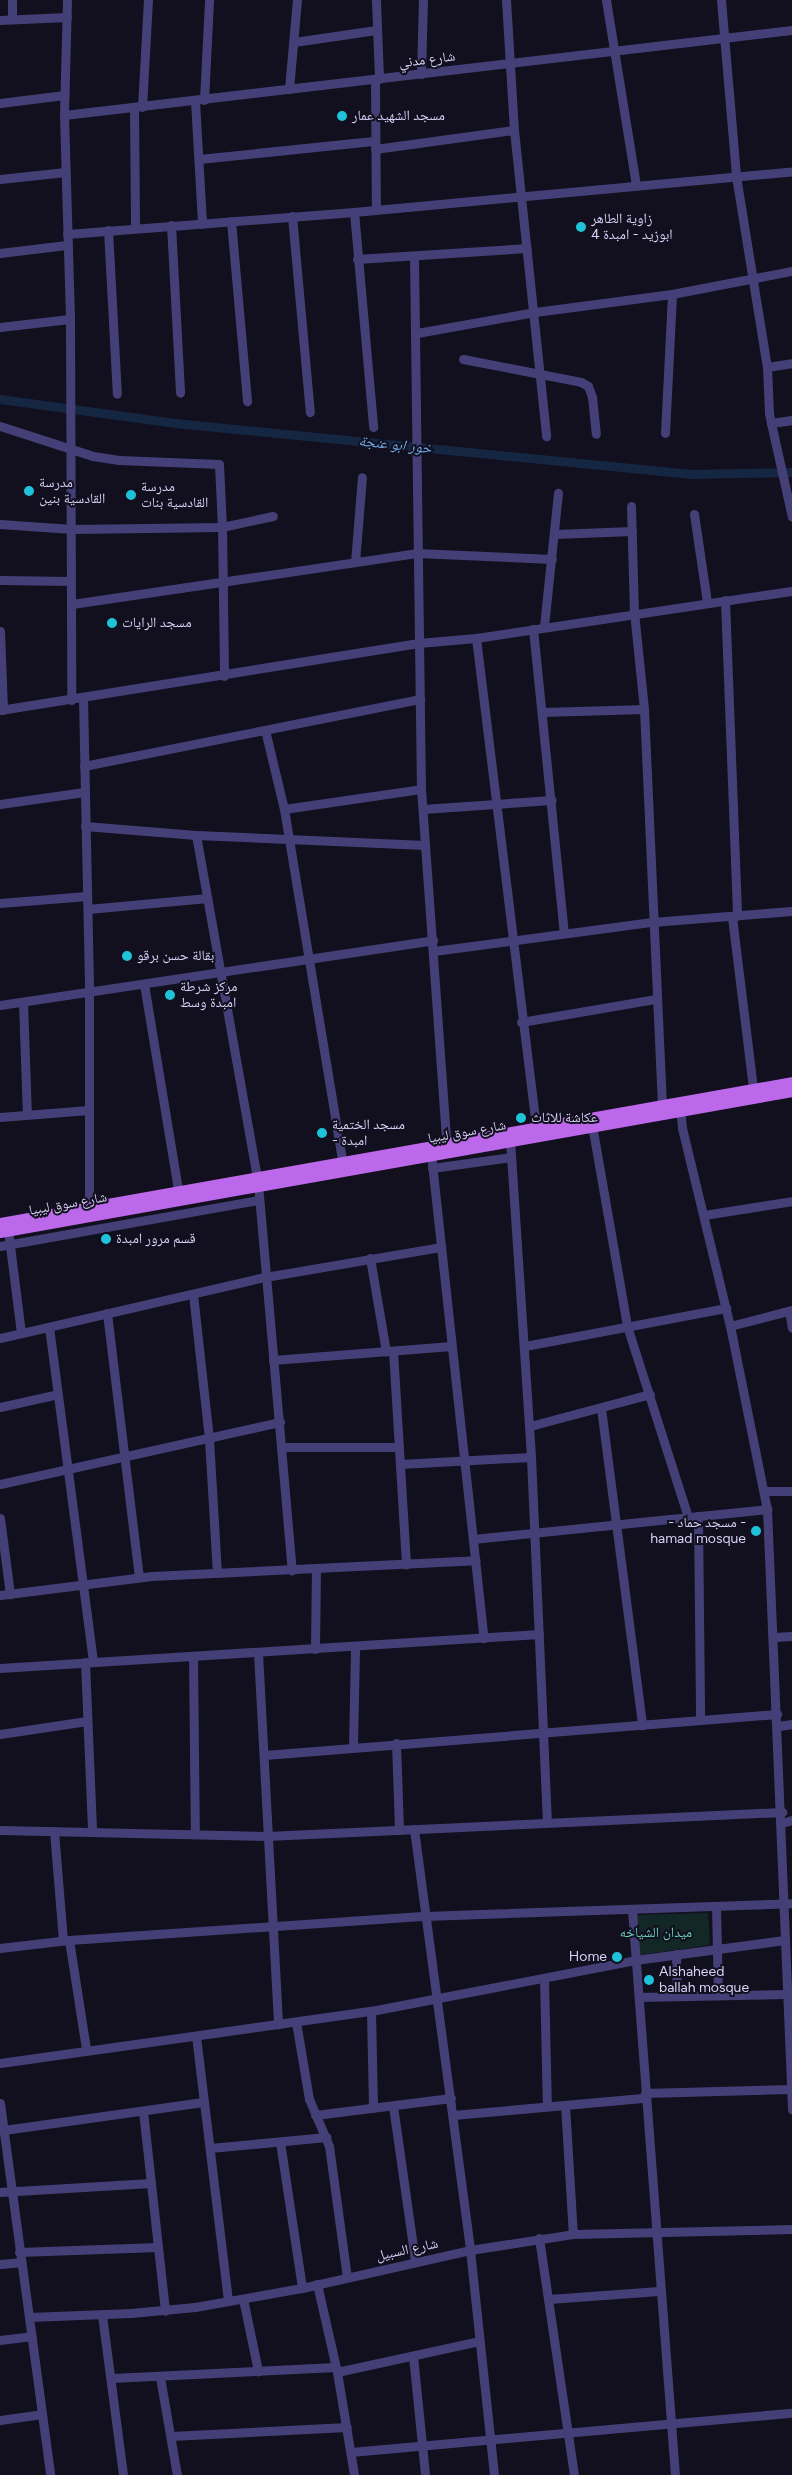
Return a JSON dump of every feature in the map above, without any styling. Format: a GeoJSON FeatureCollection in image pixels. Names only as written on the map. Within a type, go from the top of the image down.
{"type":"FeatureCollection","features":[{"type":"Feature","properties":{"kind":"main road","name":"شارع سوق ليبيا"},"geometry":{"type":"LineString","coordinates":[[3,1228],[257,1180],[342,1160],[510,1140],[537,1131],[592,1125],[792,1082]]}},
{"type":"Feature","properties":{"kind":"main road","name":"شارع سوق ليبيا"},"geometry":{"type":"LineString","coordinates":[[89,1211],[178,1190],[431,1154],[447,1147],[537,1131],[662,1104],[680,1106],[792,1090]]}},
{"type":"Feature","properties":{"kind":"street"},"geometry":{"type":"LineString","coordinates":[[12,0],[12,18]]}},
{"type":"Feature","properties":{"kind":"street"},"geometry":{"type":"LineString","coordinates":[[68,0],[64,115],[70,319],[71,700]]}},
{"type":"Feature","properties":{"kind":"street"},"geometry":{"type":"LineString","coordinates":[[135,228],[138,108],[148,0]]}},
{"type":"Feature","properties":{"kind":"street"},"geometry":{"type":"LineString","coordinates":[[202,224],[199,159],[200,100],[209,0]]}},
{"type":"Feature","properties":{"kind":"street"},"geometry":{"type":"LineString","coordinates":[[289,89],[297,0]]}},
{"type":"Feature","properties":{"kind":"street"},"geometry":{"type":"LineString","coordinates":[[376,0],[377,79],[374,145],[376,208]]}},
{"type":"Feature","properties":{"kind":"street"},"geometry":{"type":"LineString","coordinates":[[421,74],[423,0]]}},
{"type":"Feature","properties":{"kind":"street"},"geometry":{"type":"LineString","coordinates":[[506,0],[514,130],[535,312],[546,436]]}},
{"type":"Feature","properties":{"kind":"street"},"geometry":{"type":"LineString","coordinates":[[606,0],[616,51],[636,186]]}},
{"type":"Feature","properties":{"kind":"street"},"geometry":{"type":"LineString","coordinates":[[721,0],[736,176],[767,367],[771,423],[782,480],[792,518]]}},
{"type":"Feature","properties":{"kind":"street"},"geometry":{"type":"LineString","coordinates":[[0,20],[67,17]]}},
{"type":"Feature","properties":{"kind":"street"},"geometry":{"type":"LineString","coordinates":[[294,42],[376,30]]}},
{"type":"Feature","properties":{"kind":"street","name":"شارع مدني"},"geometry":{"type":"LineString","coordinates":[[64,115],[138,108],[792,30]]}},
{"type":"Feature","properties":{"kind":"street"},"geometry":{"type":"LineString","coordinates":[[0,103],[65,95]]}},
{"type":"Feature","properties":{"kind":"street"},"geometry":{"type":"LineString","coordinates":[[199,159],[374,145],[514,130]]}},
{"type":"Feature","properties":{"kind":"street"},"geometry":{"type":"LineString","coordinates":[[68,234],[354,212],[376,208],[792,171]]}},
{"type":"Feature","properties":{"kind":"street"},"geometry":{"type":"LineString","coordinates":[[0,179],[66,172]]}},
{"type":"Feature","properties":{"kind":"street"},"geometry":{"type":"LineString","coordinates":[[354,212],[372,427]]}},
{"type":"Feature","properties":{"kind":"street"},"geometry":{"type":"LineString","coordinates":[[292,216],[310,412]]}},
{"type":"Feature","properties":{"kind":"street"},"geometry":{"type":"LineString","coordinates":[[230,221],[246,401]]}},
{"type":"Feature","properties":{"kind":"street"},"geometry":{"type":"LineString","coordinates":[[171,225],[180,394]]}},
{"type":"Feature","properties":{"kind":"street"},"geometry":{"type":"LineString","coordinates":[[108,230],[117,394]]}},
{"type":"Feature","properties":{"kind":"street"},"geometry":{"type":"LineString","coordinates":[[0,253],[67,245]]}},
{"type":"Feature","properties":{"kind":"street"},"geometry":{"type":"LineString","coordinates":[[357,259],[414,257],[527,248]]}},
{"type":"Feature","properties":{"kind":"street"},"geometry":{"type":"LineString","coordinates":[[414,257],[417,333],[416,553],[421,789],[434,940],[447,1147]]}},
{"type":"Feature","properties":{"kind":"street"},"geometry":{"type":"LineString","coordinates":[[417,333],[535,312],[672,294],[792,271]]}},
{"type":"Feature","properties":{"kind":"street"},"geometry":{"type":"LineString","coordinates":[[666,433],[672,294]]}},
{"type":"Feature","properties":{"kind":"street"},"geometry":{"type":"LineString","coordinates":[[0,327],[70,319]]}},
{"type":"Feature","properties":{"kind":"street"},"geometry":{"type":"LineString","coordinates":[[463,359],[541,372],[588,386],[596,434]]}},
{"type":"Feature","properties":{"kind":"street"},"geometry":{"type":"LineString","coordinates":[[767,367],[792,363]]}},
{"type":"Feature","properties":{"kind":"street"},"geometry":{"type":"LineString","coordinates":[[771,423],[792,420]]}},
{"type":"Feature","properties":{"kind":"street"},"geometry":{"type":"LineString","coordinates":[[0,426],[69,448],[120,460],[220,464],[224,676]]}},
{"type":"Feature","properties":{"kind":"street"},"geometry":{"type":"LineString","coordinates":[[355,562],[362,477]]}},
{"type":"Feature","properties":{"kind":"street"},"geometry":{"type":"LineString","coordinates":[[782,480],[792,480]]}},
{"type":"Feature","properties":{"kind":"street"},"geometry":{"type":"LineString","coordinates":[[544,626],[558,493]]}},
{"type":"Feature","properties":{"kind":"street"},"geometry":{"type":"LineString","coordinates":[[631,506],[634,612],[644,709],[652,922],[662,1104]]}},
{"type":"Feature","properties":{"kind":"street"},"geometry":{"type":"LineString","coordinates":[[694,514],[707,602]]}},
{"type":"Feature","properties":{"kind":"street"},"geometry":{"type":"LineString","coordinates":[[0,524],[72,529],[222,527],[273,516]]}},
{"type":"Feature","properties":{"kind":"street"},"geometry":{"type":"LineString","coordinates":[[555,534],[632,530]]}},
{"type":"Feature","properties":{"kind":"street"},"geometry":{"type":"LineString","coordinates":[[72,604],[416,553],[552,559]]}},
{"type":"Feature","properties":{"kind":"street"},"geometry":{"type":"LineString","coordinates":[[0,580],[71,580]]}},
{"type":"Feature","properties":{"kind":"street"},"geometry":{"type":"LineString","coordinates":[[0,631],[1,710],[224,676],[419,643],[476,638],[634,612],[792,591]]}},
{"type":"Feature","properties":{"kind":"street"},"geometry":{"type":"LineString","coordinates":[[725,600],[734,917],[753,1089]]}},
{"type":"Feature","properties":{"kind":"street"},"geometry":{"type":"LineString","coordinates":[[533,629],[564,932]]}},
{"type":"Feature","properties":{"kind":"street"},"geometry":{"type":"LineString","coordinates":[[476,638],[521,1022],[537,1131]]}},
{"type":"Feature","properties":{"kind":"street"},"geometry":{"type":"LineString","coordinates":[[83,698],[89,992],[89,1211]]}},
{"type":"Feature","properties":{"kind":"street"},"geometry":{"type":"LineString","coordinates":[[84,766],[420,699]]}},
{"type":"Feature","properties":{"kind":"street"},"geometry":{"type":"LineString","coordinates":[[542,712],[644,709]]}},
{"type":"Feature","properties":{"kind":"street"},"geometry":{"type":"LineString","coordinates":[[265,730],[284,809],[287,839],[342,1160]]}},
{"type":"Feature","properties":{"kind":"street"},"geometry":{"type":"LineString","coordinates":[[284,809],[421,789]]}},
{"type":"Feature","properties":{"kind":"street"},"geometry":{"type":"LineString","coordinates":[[0,804],[84,792]]}},
{"type":"Feature","properties":{"kind":"street"},"geometry":{"type":"LineString","coordinates":[[423,809],[552,800]]}},
{"type":"Feature","properties":{"kind":"street"},"geometry":{"type":"LineString","coordinates":[[85,826],[196,835],[425,845]]}},
{"type":"Feature","properties":{"kind":"street"},"geometry":{"type":"LineString","coordinates":[[196,835],[222,972],[257,1180],[292,1571]]}},
{"type":"Feature","properties":{"kind":"street"},"geometry":{"type":"LineString","coordinates":[[0,903],[87,896]]}},
{"type":"Feature","properties":{"kind":"street"},"geometry":{"type":"LineString","coordinates":[[88,909],[207,898]]}},
{"type":"Feature","properties":{"kind":"street"},"geometry":{"type":"LineString","coordinates":[[434,951],[564,932],[652,922],[792,911]]}},
{"type":"Feature","properties":{"kind":"street"},"geometry":{"type":"LineString","coordinates":[[0,1005],[434,940]]}},
{"type":"Feature","properties":{"kind":"street"},"geometry":{"type":"LineString","coordinates":[[144,984],[178,1190]]}},
{"type":"Feature","properties":{"kind":"street"},"geometry":{"type":"LineString","coordinates":[[521,1022],[656,998]]}},
{"type":"Feature","properties":{"kind":"street"},"geometry":{"type":"LineString","coordinates":[[23,1002],[27,1114]]}},
{"type":"Feature","properties":{"kind":"street"},"geometry":{"type":"LineString","coordinates":[[680,1106],[730,1326],[767,1509],[782,1823],[788,1904],[785,1940],[792,2109]]}},
{"type":"Feature","properties":{"kind":"street"},"geometry":{"type":"LineString","coordinates":[[0,1117],[89,1110]]}},
{"type":"Feature","properties":{"kind":"street"},"geometry":{"type":"LineString","coordinates":[[592,1125],[627,1326],[688,1517]]}},
{"type":"Feature","properties":{"kind":"street"},"geometry":{"type":"LineString","coordinates":[[510,1140],[532,1457],[547,1821]]}},
{"type":"Feature","properties":{"kind":"street"},"geometry":{"type":"LineString","coordinates":[[431,1154],[484,1638]]}},
{"type":"Feature","properties":{"kind":"street"},"geometry":{"type":"LineString","coordinates":[[432,1168],[511,1156]]}},
{"type":"Feature","properties":{"kind":"street"},"geometry":{"type":"LineString","coordinates":[[0,1246],[259,1200]]}},
{"type":"Feature","properties":{"kind":"street"},"geometry":{"type":"LineString","coordinates":[[704,1214],[792,1202]]}},
{"type":"Feature","properties":{"kind":"street"},"geometry":{"type":"LineString","coordinates":[[3,1228],[10,1244],[20,1333]]}},
{"type":"Feature","properties":{"kind":"street"},"geometry":{"type":"LineString","coordinates":[[0,1338],[265,1277],[441,1247]]}},
{"type":"Feature","properties":{"kind":"street"},"geometry":{"type":"LineString","coordinates":[[370,1258],[390,1352],[399,1447],[406,1565]]}},
{"type":"Feature","properties":{"kind":"street"},"geometry":{"type":"LineString","coordinates":[[193,1294],[209,1439],[216,1573]]}},
{"type":"Feature","properties":{"kind":"street"},"geometry":{"type":"LineString","coordinates":[[525,1346],[726,1308]]}},
{"type":"Feature","properties":{"kind":"street"},"geometry":{"type":"LineString","coordinates":[[730,1326],[790,1311],[792,1328]]}},
{"type":"Feature","properties":{"kind":"street"},"geometry":{"type":"LineString","coordinates":[[107,1313],[139,1577]]}},
{"type":"Feature","properties":{"kind":"street"},"geometry":{"type":"LineString","coordinates":[[49,1327],[83,1583],[88,1662],[87,1721],[92,1832]]}},
{"type":"Feature","properties":{"kind":"street"},"geometry":{"type":"LineString","coordinates":[[273,1360],[451,1346]]}},
{"type":"Feature","properties":{"kind":"street"},"geometry":{"type":"LineString","coordinates":[[0,1407],[58,1394]]}},
{"type":"Feature","properties":{"kind":"street"},"geometry":{"type":"LineString","coordinates":[[530,1426],[650,1394]]}},
{"type":"Feature","properties":{"kind":"street"},"geometry":{"type":"LineString","coordinates":[[601,1408],[614,1524],[642,1725]]}},
{"type":"Feature","properties":{"kind":"street"},"geometry":{"type":"LineString","coordinates":[[0,1484],[280,1422]]}},
{"type":"Feature","properties":{"kind":"street"},"geometry":{"type":"LineString","coordinates":[[282,1447],[399,1447]]}},
{"type":"Feature","properties":{"kind":"street"},"geometry":{"type":"LineString","coordinates":[[400,1464],[532,1457]]}},
{"type":"Feature","properties":{"kind":"street"},"geometry":{"type":"LineString","coordinates":[[765,1492],[792,1491]]}},
{"type":"Feature","properties":{"kind":"street"},"geometry":{"type":"LineString","coordinates":[[473,1539],[767,1509]]}},
{"type":"Feature","properties":{"kind":"street"},"geometry":{"type":"LineString","coordinates":[[698,1516],[700,1720]]}},
{"type":"Feature","properties":{"kind":"street"},"geometry":{"type":"LineString","coordinates":[[0,1518],[2,1549],[10,1594]]}},
{"type":"Feature","properties":{"kind":"street"},"geometry":{"type":"LineString","coordinates":[[0,1595],[139,1577],[316,1570],[476,1560]]}},
{"type":"Feature","properties":{"kind":"street"},"geometry":{"type":"LineString","coordinates":[[315,1650],[316,1570]]}},
{"type":"Feature","properties":{"kind":"street"},"geometry":{"type":"LineString","coordinates":[[0,1668],[355,1648],[539,1634]]}},
{"type":"Feature","properties":{"kind":"street"},"geometry":{"type":"LineString","coordinates":[[774,1637],[792,1636]]}},
{"type":"Feature","properties":{"kind":"street"},"geometry":{"type":"LineString","coordinates":[[353,1746],[355,1648]]}},
{"type":"Feature","properties":{"kind":"street"},"geometry":{"type":"LineString","coordinates":[[258,1653],[278,2024]]}},
{"type":"Feature","properties":{"kind":"street"},"geometry":{"type":"LineString","coordinates":[[193,1656],[195,1834]]}},
{"type":"Feature","properties":{"kind":"street"},"geometry":{"type":"LineString","coordinates":[[265,1755],[353,1746],[777,1714]]}},
{"type":"Feature","properties":{"kind":"street"},"geometry":{"type":"LineString","coordinates":[[0,1734],[87,1721]]}},
{"type":"Feature","properties":{"kind":"street"},"geometry":{"type":"LineString","coordinates":[[778,1726],[792,1724]]}},
{"type":"Feature","properties":{"kind":"street"},"geometry":{"type":"LineString","coordinates":[[396,1743],[399,1830]]}},
{"type":"Feature","properties":{"kind":"street"},"geometry":{"type":"LineString","coordinates":[[0,1830],[267,1836],[547,1821],[782,1812]]}},
{"type":"Feature","properties":{"kind":"street"},"geometry":{"type":"LineString","coordinates":[[782,1823],[792,1820]]}},
{"type":"Feature","properties":{"kind":"street"},"geometry":{"type":"LineString","coordinates":[[414,1829],[470,2250],[494,2475]]}},
{"type":"Feature","properties":{"kind":"street"},"geometry":{"type":"LineString","coordinates":[[54,1831],[66,1940],[86,2049]]}},
{"type":"Feature","properties":{"kind":"street"},"geometry":{"type":"LineString","coordinates":[[0,1948],[66,1940],[425,1916],[788,1904]]}},
{"type":"Feature","properties":{"kind":"street"},"geometry":{"type":"LineString","coordinates":[[716,1907],[718,1995]]}},
{"type":"Feature","properties":{"kind":"street"},"geometry":{"type":"LineString","coordinates":[[632,1910],[659,2291],[675,2475]]}},
{"type":"Feature","properties":{"kind":"street"},"geometry":{"type":"LineString","coordinates":[[0,2063],[86,2049],[196,2036],[371,2011],[635,1960],[785,1940]]}},
{"type":"Feature","properties":{"kind":"street"},"geometry":{"type":"LineString","coordinates":[[676,1954],[677,1996]]}},
{"type":"Feature","properties":{"kind":"street"},"geometry":{"type":"LineString","coordinates":[[544,1978],[547,2106]]}},
{"type":"Feature","properties":{"kind":"street"},"geometry":{"type":"LineString","coordinates":[[639,1998],[787,1994]]}},
{"type":"Feature","properties":{"kind":"street"},"geometry":{"type":"LineString","coordinates":[[371,2011],[373,2108]]}},
{"type":"Feature","properties":{"kind":"street"},"geometry":{"type":"LineString","coordinates":[[296,2022],[309,2100],[326,2137],[347,2277]]}},
{"type":"Feature","properties":{"kind":"street"},"geometry":{"type":"LineString","coordinates":[[196,2036],[228,2301]]}},
{"type":"Feature","properties":{"kind":"street"},"geometry":{"type":"LineString","coordinates":[[453,2115],[565,2105],[645,2095],[792,2089]]}},
{"type":"Feature","properties":{"kind":"street"},"geometry":{"type":"LineString","coordinates":[[315,2115],[450,2098]]}},
{"type":"Feature","properties":{"kind":"street"},"geometry":{"type":"LineString","coordinates":[[4,2130],[203,2102]]}},
{"type":"Feature","properties":{"kind":"street"},"geometry":{"type":"LineString","coordinates":[[0,2103],[50,2475]]}},
{"type":"Feature","properties":{"kind":"street"},"geometry":{"type":"LineString","coordinates":[[565,2105],[573,2234]]}},
{"type":"Feature","properties":{"kind":"street"},"geometry":{"type":"LineString","coordinates":[[393,2106],[415,2261]]}},
{"type":"Feature","properties":{"kind":"street"},"geometry":{"type":"LineString","coordinates":[[143,2111],[165,2311]]}},
{"type":"Feature","properties":{"kind":"street"},"geometry":{"type":"LineString","coordinates":[[210,2148],[326,2137]]}},
{"type":"Feature","properties":{"kind":"street"},"geometry":{"type":"LineString","coordinates":[[280,2142],[302,2288]]}},
{"type":"Feature","properties":{"kind":"street"},"geometry":{"type":"LineString","coordinates":[[0,2192],[151,2183]]}},
{"type":"Feature","properties":{"kind":"street","name":"شارع السبيل"},"geometry":{"type":"LineString","coordinates":[[29,2317],[165,2311],[302,2288],[470,2250],[573,2234],[656,2230],[792,2229]]}},
{"type":"Feature","properties":{"kind":"street"},"geometry":{"type":"LineString","coordinates":[[539,2238],[574,2475]]}},
{"type":"Feature","properties":{"kind":"street"},"geometry":{"type":"LineString","coordinates":[[0,2264],[20,2257],[158,2247]]}},
{"type":"Feature","properties":{"kind":"street"},"geometry":{"type":"LineString","coordinates":[[317,2284],[352,2452],[354,2475]]}},
{"type":"Feature","properties":{"kind":"street"},"geometry":{"type":"LineString","coordinates":[[549,2299],[659,2291]]}},
{"type":"Feature","properties":{"kind":"street"},"geometry":{"type":"LineString","coordinates":[[243,2299],[258,2371]]}},
{"type":"Feature","properties":{"kind":"street"},"geometry":{"type":"LineString","coordinates":[[102,2315],[112,2378],[123,2475]]}},
{"type":"Feature","properties":{"kind":"street"},"geometry":{"type":"LineString","coordinates":[[0,2340],[32,2336]]}},
{"type":"Feature","properties":{"kind":"street"},"geometry":{"type":"LineString","coordinates":[[112,2378],[258,2371],[336,2370],[480,2341]]}},
{"type":"Feature","properties":{"kind":"street"},"geometry":{"type":"LineString","coordinates":[[413,2356],[425,2475]]}},
{"type":"Feature","properties":{"kind":"street"},"geometry":{"type":"LineString","coordinates":[[160,2377],[177,2475]]}},
{"type":"Feature","properties":{"kind":"street"},"geometry":{"type":"LineString","coordinates":[[352,2452],[792,2413]]}},
{"type":"Feature","properties":{"kind":"street"},"geometry":{"type":"LineString","coordinates":[[0,2420],[42,2414]]}},
{"type":"Feature","properties":{"kind":"street"},"geometry":{"type":"LineString","coordinates":[[171,2436],[347,2427]]}},
{"type":"Feature","properties":{"kind":"green space","name":"ميدان الشياخه"},"geometry":{"type":"Polygon","coordinates":[[[708,1913],[710,1945],[639,1955],[636,1915],[708,1913]]]}},
{"type":"Feature","properties":{"kind":"waterway","name":"خور ابو عنجة"},"geometry":{"type":"LineString","coordinates":[[0,399],[175,423],[691,474],[792,472]]}},
{"type":"Feature","properties":{"kind":"place","name":"مسجد الشهيد عمار"},"geometry":{"type":"Point","coordinates":[342,116]}},
{"type":"Feature","properties":{"kind":"place","name":"زاوية الطاهر ابوزيد - امبدة 4"},"geometry":{"type":"Point","coordinates":[581,227]}},
{"type":"Feature","properties":{"kind":"place","name":"مدرسة القادسية بنين"},"geometry":{"type":"Point","coordinates":[29,491]}},
{"type":"Feature","properties":{"kind":"place","name":"مدرسة القادسية بنات"},"geometry":{"type":"Point","coordinates":[131,495]}},
{"type":"Feature","properties":{"kind":"place","name":"مسجد الرايات"},"geometry":{"type":"Point","coordinates":[112,623]}},
{"type":"Feature","properties":{"kind":"place","name":"بقالة حسن برقو"},"geometry":{"type":"Point","coordinates":[127,956]}},
{"type":"Feature","properties":{"kind":"place","name":"مركز شرطة امبدة وسط"},"geometry":{"type":"Point","coordinates":[170,995]}},
{"type":"Feature","properties":{"kind":"place","name":"عكاشة للاثاث"},"geometry":{"type":"Point","coordinates":[521,1118]}},
{"type":"Feature","properties":{"kind":"place","name":"مسجد الختمية - امبدة"},"geometry":{"type":"Point","coordinates":[322,1133]}},
{"type":"Feature","properties":{"kind":"place","name":"قسم مرور امبدة"},"geometry":{"type":"Point","coordinates":[106,1239]}},
{"type":"Feature","properties":{"kind":"place","name":"- مسجد حماد - hamad mosque"},"geometry":{"type":"Point","coordinates":[756,1531]}},
{"type":"Feature","properties":{"kind":"place","name":"Home"},"geometry":{"type":"Point","coordinates":[617,1957]}},
{"type":"Feature","properties":{"kind":"place","name":"Alshaheed ballah mosque"},"geometry":{"type":"Point","coordinates":[649,1980]}}]}
